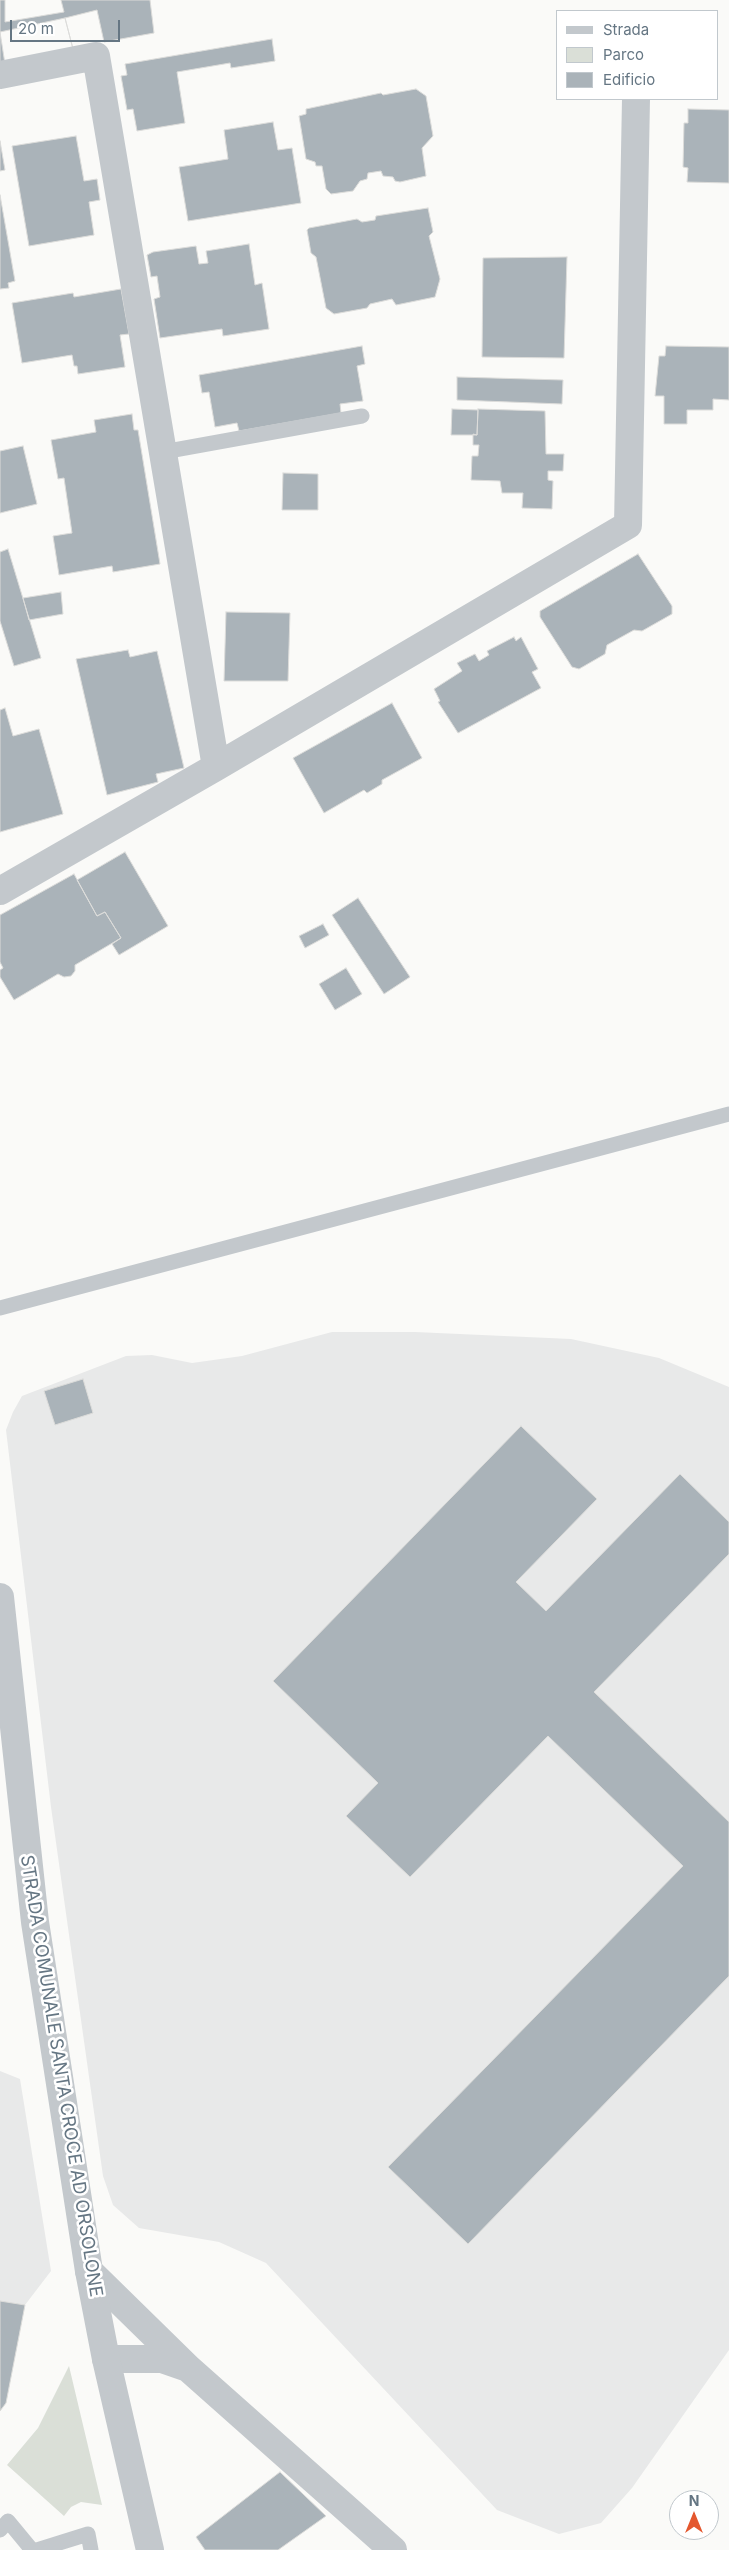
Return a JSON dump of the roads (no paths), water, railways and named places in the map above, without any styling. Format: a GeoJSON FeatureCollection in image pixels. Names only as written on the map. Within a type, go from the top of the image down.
{"type":"FeatureCollection","features":[{"type":"Feature","properties":{"kind":"street"},"geometry":{"type":"LineString","coordinates":[[0,75],[96,56],[216,768]]}},
{"type":"Feature","properties":{"kind":"street"},"geometry":{"type":"LineString","coordinates":[[0,891],[216,768],[628,524],[636,100]]}},
{"type":"Feature","properties":{"kind":"street","name":"STRADA COMUNALE SANTA CROCE AD ORSOLONE"},"geometry":{"type":"LineString","coordinates":[[0,1597],[35,1922],[89,2271],[106,2359],[150,2550]]}},
{"type":"Feature","properties":{"kind":"street"},"geometry":{"type":"LineString","coordinates":[[89,2271],[188,2368],[393,2550]]}},
{"type":"Feature","properties":{"kind":"street"},"geometry":{"type":"LineString","coordinates":[[106,2359],[162,2359],[188,2368]]}},
{"type":"Feature","properties":{"kind":"lane"},"geometry":{"type":"LineString","coordinates":[[163,452],[362,416]]}},
{"type":"Feature","properties":{"kind":"lane"},"geometry":{"type":"LineString","coordinates":[[0,1308],[729,1114]]}},
{"type":"Feature","properties":{"kind":"lane"},"geometry":{"type":"LineString","coordinates":[[0,2530],[8,2521],[32,2550]]}},
{"type":"Feature","properties":{"kind":"lane"},"geometry":{"type":"LineString","coordinates":[[37,2550],[88,2534],[91,2550]]}}]}
